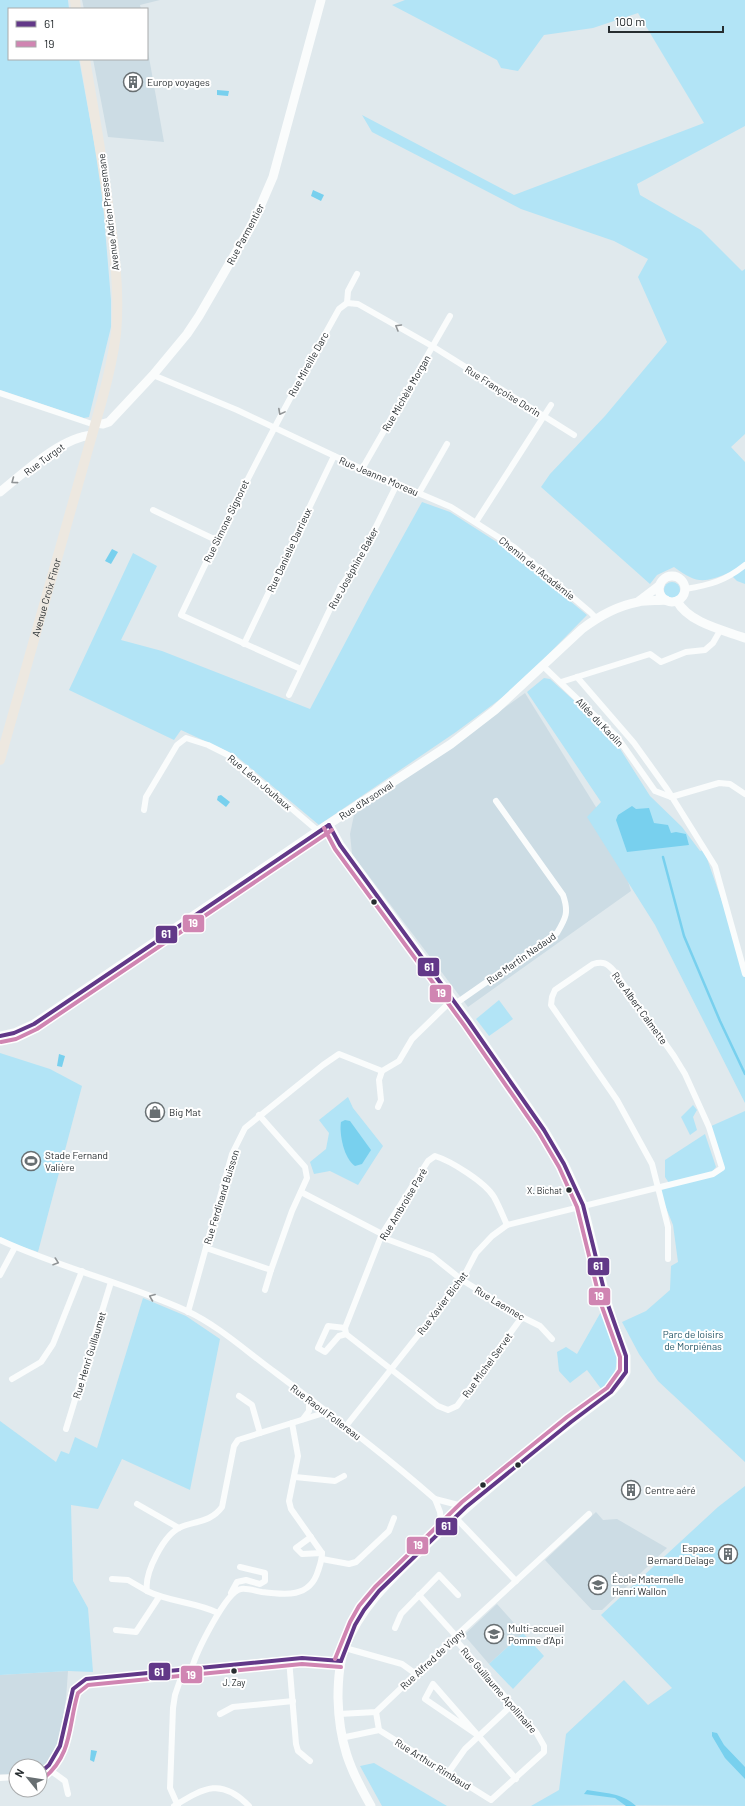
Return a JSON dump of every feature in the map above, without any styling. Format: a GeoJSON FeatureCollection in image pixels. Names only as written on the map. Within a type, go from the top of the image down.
{"type":"FeatureCollection","features":[{"type":"Feature","properties":{"kind":"main road","name":"Avenue Adrien Pressemane"},"geometry":{"type":"LineString","coordinates":[[85,60],[114,241],[117,302],[116,334],[111,366],[94,428]]}},
{"type":"Feature","properties":{"kind":"main road","name":"Avenue Croix Finor"},"geometry":{"type":"LineString","coordinates":[[0,760],[94,428]]}},
{"type":"Feature","properties":{"kind":"street","name":"Rue Parmentier"},"geometry":{"type":"LineString","coordinates":[[94,428],[109,422],[153,375],[199,316],[254,221],[273,177],[321,0]]}},
{"type":"Feature","properties":{"kind":"street","name":"Rue Mireille Darc"},"geometry":{"type":"LineString","coordinates":[[273,428],[339,309],[347,303],[348,291],[357,274]]}},
{"type":"Feature","properties":{"kind":"street"},"geometry":{"type":"LineString","coordinates":[[347,303],[358,304],[432,346]]}},
{"type":"Feature","properties":{"kind":"street","name":"Rue Michèle Morgan"},"geometry":{"type":"LineString","coordinates":[[362,469],[450,316]]}},
{"type":"Feature","properties":{"kind":"street","name":"Rue Françoise Dorin"},"geometry":{"type":"LineString","coordinates":[[432,346],[574,435]]}},
{"type":"Feature","properties":{"kind":"street","name":"Rue Jeanne Moreau"},"geometry":{"type":"LineString","coordinates":[[153,375],[237,410],[362,469],[451,507],[476,522]]}},
{"type":"Feature","properties":{"kind":"street"},"geometry":{"type":"LineString","coordinates":[[0,393],[94,428]]}},
{"type":"Feature","properties":{"kind":"street"},"geometry":{"type":"LineString","coordinates":[[476,522],[551,405]]}},
{"type":"Feature","properties":{"kind":"street","name":"Rue Turgot"},"geometry":{"type":"LineString","coordinates":[[0,492],[67,442],[94,428]]}},
{"type":"Feature","properties":{"kind":"street","name":"Rue Simone Signoret"},"geometry":{"type":"LineString","coordinates":[[244,644],[181,615],[216,540],[273,428]]}},
{"type":"Feature","properties":{"kind":"street"},"geometry":{"type":"LineString","coordinates":[[420,493],[447,444]]}},
{"type":"Feature","properties":{"kind":"street","name":"Rue Danielle Darrieux"},"geometry":{"type":"LineString","coordinates":[[244,644],[334,456]]}},
{"type":"Feature","properties":{"kind":"street","name":"Rue Joséphine Baker"},"geometry":{"type":"LineString","coordinates":[[289,695],[341,586],[360,559],[397,484]]}},
{"type":"Feature","properties":{"kind":"street"},"geometry":{"type":"LineString","coordinates":[[153,510],[216,540]]}},
{"type":"Feature","properties":{"kind":"street","name":"Chemin de l’Académie"},"geometry":{"type":"LineString","coordinates":[[476,522],[514,547],[596,618]]}},
{"type":"Feature","properties":{"kind":"street"},"geometry":{"type":"LineString","coordinates":[[685,589],[705,586],[724,580],[745,565]]}},
{"type":"Feature","properties":{"kind":"street"},"geometry":{"type":"LineString","coordinates":[[672,577],[680,579],[685,589],[683,596],[677,601],[666,600],[660,592],[660,584],[665,579],[672,577]]}},
{"type":"Feature","properties":{"kind":"street","name":"Rue d'Arsonval"},"geometry":{"type":"LineString","coordinates":[[639,601],[660,584]]}},
{"type":"Feature","properties":{"kind":"street","name":"Rue d'Arsonval"},"geometry":{"type":"LineString","coordinates":[[0,1036],[34,1024],[318,831],[451,744],[495,710],[582,628],[596,618],[619,607],[639,601],[666,600]]}},
{"type":"Feature","properties":{"kind":"street"},"geometry":{"type":"LineString","coordinates":[[677,601],[680,606],[691,615],[745,638]]}},
{"type":"Feature","properties":{"kind":"street"},"geometry":{"type":"LineString","coordinates":[[561,682],[650,654],[661,662],[686,652],[705,650],[713,643],[721,629]]}},
{"type":"Feature","properties":{"kind":"street"},"geometry":{"type":"LineString","coordinates":[[244,644],[301,669]]}},
{"type":"Feature","properties":{"kind":"street","name":"Allée du Kaolin"},"geometry":{"type":"LineString","coordinates":[[542,666],[561,682],[617,737],[655,790],[671,797]]}},
{"type":"Feature","properties":{"kind":"street"},"geometry":{"type":"LineString","coordinates":[[577,677],[629,735],[715,866],[745,974]]}},
{"type":"Feature","properties":{"kind":"street","name":"Rue Léon Jouhaux"},"geometry":{"type":"LineString","coordinates":[[144,810],[146,797],[176,745],[186,738],[208,745],[230,756],[318,831]]}},
{"type":"Feature","properties":{"kind":"street"},"geometry":{"type":"LineString","coordinates":[[671,797],[719,783],[730,784],[745,794]]}},
{"type":"Feature","properties":{"kind":"street","name":"Rue Martin Nadaud"},"geometry":{"type":"LineString","coordinates":[[454,1002],[557,933],[566,919],[567,907],[563,895],[496,801]]}},
{"type":"Feature","properties":{"kind":"street"},"geometry":{"type":"LineString","coordinates":[[329,825],[340,845],[454,1002],[544,1130],[564,1164],[583,1205],[607,1302],[626,1356],[626,1372],[611,1392],[571,1422],[466,1507],[380,1591],[364,1610],[345,1648],[341,1661],[338,1684],[338,1714],[341,1738],[350,1765],[371,1806]]}},
{"type":"Feature","properties":{"kind":"street","name":"Rue Albert Calmette"},"geometry":{"type":"LineString","coordinates":[[658,1188],[713,1174],[722,1168],[700,1106],[674,1056],[614,971],[608,965],[599,962],[593,964],[555,990],[551,1005],[617,1100],[652,1164],[658,1188],[668,1227],[668,1259]]}},
{"type":"Feature","properties":{"kind":"street"},"geometry":{"type":"LineString","coordinates":[[378,1107],[381,1100],[379,1080],[382,1071],[399,1061],[412,1039],[454,1002]]}},
{"type":"Feature","properties":{"kind":"street","name":"Rue Ferdinand Buisson"},"geometry":{"type":"LineString","coordinates":[[188,1312],[232,1154],[245,1128],[259,1115],[339,1054],[382,1071]]}},
{"type":"Feature","properties":{"kind":"street"},"geometry":{"type":"LineString","coordinates":[[259,1115],[305,1167],[307,1178],[292,1211],[271,1270],[266,1290]]}},
{"type":"Feature","properties":{"kind":"street","name":"Rue Ambroise Paré"},"geometry":{"type":"LineString","coordinates":[[346,1331],[382,1236],[428,1161],[434,1156],[443,1159],[486,1186],[494,1196],[507,1225]]}},
{"type":"Feature","properties":{"kind":"street","name":"Rue Xavier Bichat"},"geometry":{"type":"LineString","coordinates":[[346,1426],[462,1280],[476,1253],[492,1236],[507,1225],[583,1205],[658,1188]]}},
{"type":"Feature","properties":{"kind":"street","name":"Rue Laennec"},"geometry":{"type":"LineString","coordinates":[[301,1192],[382,1236],[432,1256],[462,1280],[522,1317],[540,1326],[552,1339]]}},
{"type":"Feature","properties":{"kind":"street","name":"Rue Raoul Follereau"},"geometry":{"type":"LineString","coordinates":[[0,1240],[30,1253],[112,1282],[188,1312],[217,1329],[346,1426],[435,1499]]}},
{"type":"Feature","properties":{"kind":"street"},"geometry":{"type":"LineString","coordinates":[[0,1275],[15,1247]]}},
{"type":"Feature","properties":{"kind":"street"},"geometry":{"type":"LineString","coordinates":[[206,1248],[271,1270]]}},
{"type":"Feature","properties":{"kind":"street"},"geometry":{"type":"LineString","coordinates":[[12,1379],[41,1362],[53,1344],[82,1271]]}},
{"type":"Feature","properties":{"kind":"street","name":"Rue Henri Guillaumet"},"geometry":{"type":"LineString","coordinates":[[66,1429],[112,1282]]}},
{"type":"Feature","properties":{"kind":"street","name":"Rue Michel Servet"},"geometry":{"type":"LineString","coordinates":[[391,1370],[438,1406],[448,1410],[453,1408],[457,1406],[522,1317]]}},
{"type":"Feature","properties":{"kind":"street"},"geometry":{"type":"LineString","coordinates":[[346,1331],[339,1336],[325,1352],[318,1348],[328,1326],[346,1331],[391,1370]]}},
{"type":"Feature","properties":{"kind":"street"},"geometry":{"type":"LineString","coordinates":[[239,1396],[252,1405],[260,1433]]}},
{"type":"Feature","properties":{"kind":"street"},"geometry":{"type":"LineString","coordinates":[[303,1419],[309,1411],[309,1399]]}},
{"type":"Feature","properties":{"kind":"street"},"geometry":{"type":"LineString","coordinates":[[147,1590],[146,1584],[154,1557],[179,1528],[209,1519],[216,1515],[222,1508],[234,1446],[238,1440],[327,1412]]}},
{"type":"Feature","properties":{"kind":"street"},"geometry":{"type":"LineString","coordinates":[[230,1594],[240,1588],[282,1594],[298,1592],[310,1587],[315,1580],[322,1556],[311,1537],[291,1509],[289,1501],[298,1456],[292,1423]]}},
{"type":"Feature","properties":{"kind":"street"},"geometry":{"type":"LineString","coordinates":[[295,1477],[335,1481],[344,1476]]}},
{"type":"Feature","properties":{"kind":"street"},"geometry":{"type":"LineString","coordinates":[[435,1499],[466,1507]]}},
{"type":"Feature","properties":{"kind":"street"},"geometry":{"type":"LineString","coordinates":[[435,1499],[440,1512],[442,1529]]}},
{"type":"Feature","properties":{"kind":"street"},"geometry":{"type":"LineString","coordinates":[[137,1504],[179,1528]]}},
{"type":"Feature","properties":{"kind":"street","name":"Rue Alfred de Vigny"},"geometry":{"type":"LineString","coordinates":[[376,1712],[589,1514]]}},
{"type":"Feature","properties":{"kind":"street"},"geometry":{"type":"LineString","coordinates":[[456,1517],[516,1581]]}},
{"type":"Feature","properties":{"kind":"street"},"geometry":{"type":"LineString","coordinates":[[311,1537],[296,1548],[302,1554],[322,1556],[349,1564],[356,1562],[390,1531],[394,1518]]}},
{"type":"Feature","properties":{"kind":"street"},"geometry":{"type":"LineString","coordinates":[[192,1668],[198,1650],[237,1582],[246,1580],[260,1584],[265,1581],[265,1573],[240,1567]]}},
{"type":"Feature","properties":{"kind":"street"},"geometry":{"type":"LineString","coordinates":[[395,1628],[401,1614],[440,1575],[458,1595]]}},
{"type":"Feature","properties":{"kind":"street"},"geometry":{"type":"LineString","coordinates":[[112,1579],[128,1580],[159,1597],[209,1608],[218,1613]]}},
{"type":"Feature","properties":{"kind":"street","name":"Rue Guillaume Apollinaire"},"geometry":{"type":"LineString","coordinates":[[419,1595],[536,1732],[544,1746],[544,1752],[516,1779]]}},
{"type":"Feature","properties":{"kind":"street"},"geometry":{"type":"LineString","coordinates":[[116,1630],[136,1632],[159,1597]]}},
{"type":"Feature","properties":{"kind":"street"},"geometry":{"type":"LineString","coordinates":[[345,1648],[402,1664],[416,1674]]}},
{"type":"Feature","properties":{"kind":"street"},"geometry":{"type":"LineString","coordinates":[[48,1767],[57,1755],[62,1743],[70,1695],[73,1689],[80,1682],[86,1679],[302,1658],[341,1661]]}},
{"type":"Feature","properties":{"kind":"street"},"geometry":{"type":"LineString","coordinates":[[289,1659],[298,1751],[310,1761]]}},
{"type":"Feature","properties":{"kind":"street"},"geometry":{"type":"LineString","coordinates":[[184,1669],[175,1695],[173,1708],[170,1788],[176,1805],[202,1790],[217,1787],[229,1790],[248,1804]]}},
{"type":"Feature","properties":{"kind":"street"},"geometry":{"type":"LineString","coordinates":[[479,1736],[425,1699],[433,1684],[474,1730],[516,1779]]}},
{"type":"Feature","properties":{"kind":"street"},"geometry":{"type":"LineString","coordinates":[[220,1714],[233,1707],[293,1701]]}},
{"type":"Feature","properties":{"kind":"street"},"geometry":{"type":"LineString","coordinates":[[448,1774],[465,1749],[512,1705]]}},
{"type":"Feature","properties":{"kind":"street"},"geometry":{"type":"LineString","coordinates":[[338,1714],[376,1712],[379,1730],[341,1738]]}},
{"type":"Feature","properties":{"kind":"street","name":"Rue Arthur Rimbaud"},"geometry":{"type":"LineString","coordinates":[[379,1730],[491,1800],[516,1779]]}},
{"type":"Feature","properties":{"kind":"street"},"geometry":{"type":"LineString","coordinates":[[48,1769],[65,1781],[68,1794]]}},
{"type":"Feature","properties":{"kind":"shaded area"},"geometry":{"type":"Polygon","coordinates":[[[82,0],[160,0],[140,5],[141,8],[84,8],[82,0]]]}},
{"type":"Feature","properties":{"kind":"shaded area","name":"Europ voyages"},"geometry":{"type":"Polygon","coordinates":[[[148,52],[164,142],[108,137],[93,60],[148,60],[148,52]]]}},
{"type":"Feature","properties":{"kind":"shaded area"},"geometry":{"type":"Polygon","coordinates":[[[217,90],[229,91],[228,96],[217,95],[217,90]]]}},
{"type":"Feature","properties":{"kind":"shaded area"},"geometry":{"type":"Polygon","coordinates":[[[313,190],[324,195],[321,201],[311,196],[313,190]]]}},
{"type":"Feature","properties":{"kind":"shaded area"},"geometry":{"type":"Polygon","coordinates":[[[112,549],[118,552],[111,564],[105,561],[112,549]]]}},
{"type":"Feature","properties":{"kind":"shaded area"},"geometry":{"type":"Polygon","coordinates":[[[525,693],[614,836],[631,891],[468,1007],[352,854],[350,834],[354,815],[525,693]]]}},
{"type":"Feature","properties":{"kind":"shaded area"},"geometry":{"type":"Polygon","coordinates":[[[221,795],[230,802],[226,807],[217,800],[218,796],[221,795]]]}},
{"type":"Feature","properties":{"kind":"shaded area"},"geometry":{"type":"Polygon","coordinates":[[[632,806],[636,809],[649,808],[654,823],[668,825],[671,833],[676,832],[686,834],[689,845],[627,852],[616,820],[618,815],[632,806]]]}},
{"type":"Feature","properties":{"kind":"shaded area"},"geometry":{"type":"Polygon","coordinates":[[[59,1054],[65,1056],[62,1067],[57,1066],[59,1054]]]}},
{"type":"Feature","properties":{"kind":"shaded area"},"geometry":{"type":"Polygon","coordinates":[[[345,1120],[350,1121],[371,1150],[362,1164],[355,1166],[351,1163],[345,1152],[342,1139],[341,1122],[345,1120]]]}},
{"type":"Feature","properties":{"kind":"shaded area","name":"École Maternelle Henri Wallon"},"geometry":{"type":"Polygon","coordinates":[[[596,1512],[603,1520],[617,1519],[667,1548],[602,1610],[592,1610],[545,1560],[596,1512]]]}},
{"type":"Feature","properties":{"kind":"shaded area","name":"Multi-accueil Pomme d’Api"},"geometry":{"type":"Polygon","coordinates":[[[497,1604],[523,1633],[489,1664],[464,1635],[497,1604]]]}},
{"type":"Feature","properties":{"kind":"shaded area"},"geometry":{"type":"Polygon","coordinates":[[[68,1671],[66,1699],[59,1739],[48,1762],[48,1758],[8,1758],[8,1774],[0,1774],[0,1675],[68,1671]]]}},
{"type":"Feature","properties":{"kind":"shaded area"},"geometry":{"type":"Polygon","coordinates":[[[712,1732],[717,1733],[724,1745],[745,1767],[745,1779],[725,1758],[712,1736],[712,1732]]]}},
{"type":"Feature","properties":{"kind":"shaded area"},"geometry":{"type":"Polygon","coordinates":[[[91,1750],[97,1751],[94,1762],[90,1760],[91,1750]]]}},
{"type":"Feature","properties":{"kind":"shaded area"},"geometry":{"type":"Polygon","coordinates":[[[587,1790],[619,1796],[625,1798],[636,1806],[626,1806],[615,1798],[584,1794],[587,1790]]]}},
{"type":"Feature","properties":{"kind":"green space"},"geometry":{"type":"Polygon","coordinates":[[[0,0],[68,0],[69,8],[8,8],[8,60],[79,60],[101,180],[111,300],[111,327],[89,417],[84,418],[0,390],[0,0]]]}},
{"type":"Feature","properties":{"kind":"green space"},"geometry":{"type":"Polygon","coordinates":[[[405,0],[745,0],[745,126],[637,184],[640,195],[701,230],[742,271],[745,269],[745,434],[731,447],[745,462],[745,584],[737,581],[729,573],[713,579],[700,580],[689,577],[674,567],[657,575],[650,584],[541,487],[550,474],[605,416],[667,342],[638,277],[648,259],[614,241],[521,209],[372,132],[362,115],[514,195],[704,123],[638,13],[593,28],[544,35],[518,71],[501,68],[497,60],[392,5],[405,0]]]}},
{"type":"Feature","properties":{"kind":"green space"},"geometry":{"type":"Polygon","coordinates":[[[422,502],[450,512],[503,546],[587,615],[515,688],[456,732],[319,825],[235,755],[181,730],[174,740],[69,690],[133,553],[157,566],[121,640],[162,651],[310,709],[422,502]]]}},
{"type":"Feature","properties":{"kind":"green space"},"geometry":{"type":"Polygon","coordinates":[[[669,582],[675,582],[680,587],[678,596],[675,598],[669,598],[664,593],[664,587],[669,582]]]}},
{"type":"Feature","properties":{"kind":"green space"},"geometry":{"type":"Polygon","coordinates":[[[544,678],[550,679],[589,714],[617,744],[650,796],[682,827],[700,851],[704,850],[745,967],[745,1103],[655,925],[587,817],[601,802],[527,692],[544,678]]]}},
{"type":"Feature","properties":{"kind":"green space"},"geometry":{"type":"Polygon","coordinates":[[[499,1000],[513,1019],[489,1036],[476,1019],[499,1000]]]}},
{"type":"Feature","properties":{"kind":"green space","name":"Stade Fernand Valière"},"geometry":{"type":"Polygon","coordinates":[[[0,1053],[50,1069],[82,1086],[38,1252],[14,1244],[0,1237],[0,1053]]]}},
{"type":"Feature","properties":{"kind":"green space"},"geometry":{"type":"Polygon","coordinates":[[[348,1097],[353,1108],[383,1146],[358,1185],[330,1171],[314,1174],[310,1162],[326,1149],[329,1133],[319,1120],[348,1097]]]}},
{"type":"Feature","properties":{"kind":"green space"},"geometry":{"type":"Polygon","coordinates":[[[693,1105],[697,1110],[693,1117],[697,1130],[690,1135],[681,1117],[693,1105]]]}},
{"type":"Feature","properties":{"kind":"green space","name":"Parc de loisirs de Morpiénas"},"geometry":{"type":"Polygon","coordinates":[[[745,1111],[745,1462],[658,1381],[639,1354],[622,1322],[646,1311],[670,1290],[671,1266],[678,1262],[673,1225],[658,1188],[722,1168],[709,1127],[745,1111]]]}},
{"type":"Feature","properties":{"kind":"green space"},"geometry":{"type":"Polygon","coordinates":[[[705,1134],[716,1167],[711,1173],[669,1183],[665,1177],[665,1160],[705,1134]]]}},
{"type":"Feature","properties":{"kind":"green space"},"geometry":{"type":"Polygon","coordinates":[[[143,1298],[186,1316],[220,1339],[190,1490],[122,1459],[98,1509],[71,1505],[73,1581],[88,1608],[93,1672],[68,1671],[0,1675],[0,1421],[56,1462],[61,1451],[69,1454],[75,1437],[97,1448],[143,1298]]]}},
{"type":"Feature","properties":{"kind":"green space"},"geometry":{"type":"Polygon","coordinates":[[[602,1310],[618,1358],[614,1375],[602,1390],[587,1370],[570,1383],[559,1371],[557,1352],[566,1347],[577,1354],[602,1310]]]}},
{"type":"Feature","properties":{"kind":"green space"},"geometry":{"type":"Polygon","coordinates":[[[745,1486],[745,1806],[531,1806],[559,1790],[566,1734],[624,1680],[648,1705],[672,1688],[601,1615],[718,1507],[745,1486]]]}},
{"type":"Feature","properties":{"kind":"green space"},"geometry":{"type":"Polygon","coordinates":[[[523,1633],[544,1656],[513,1689],[489,1664],[523,1633]]]}},
{"type":"Feature","properties":{"kind":"green space"},"geometry":{"type":"Polygon","coordinates":[[[374,1763],[447,1806],[382,1806],[360,1766],[374,1763]]]}},
{"type":"Feature","properties":{"kind":"waterway"},"geometry":{"type":"LineString","coordinates":[[663,857],[684,936],[720,1021],[745,1074]]}},
{"type":"Feature","properties":{"kind":"transit line","name":"61"},"geometry":{"type":"LineString","coordinates":[[329,825],[340,845],[469,1022],[544,1130],[564,1164],[583,1205],[607,1302],[626,1356],[626,1372],[611,1392],[571,1422],[466,1507],[379,1591],[364,1610],[355,1625],[341,1661]]}},
{"type":"Feature","properties":{"kind":"transit line","name":"61"},"geometry":{"type":"LineString","coordinates":[[0,1036],[14,1033],[34,1024],[329,825]]}},
{"type":"Feature","properties":{"kind":"transit line","name":"19"},"geometry":{"type":"LineString","coordinates":[[324,828],[335,849],[464,1025],[539,1133],[559,1167],[577,1207],[601,1304],[620,1357],[620,1370],[607,1388],[567,1417],[462,1502],[375,1587],[359,1606],[350,1622],[335,1659]]}},
{"type":"Feature","properties":{"kind":"transit line","name":"19"},"geometry":{"type":"LineString","coordinates":[[1,1042],[16,1039],[37,1029],[332,830]]}},
{"type":"Feature","properties":{"kind":"transit line","name":"61"},"geometry":{"type":"LineString","coordinates":[[48,1766],[60,1746],[73,1689],[86,1679],[302,1658],[341,1661]]}},
{"type":"Feature","properties":{"kind":"transit line","name":"19"},"geometry":{"type":"LineString","coordinates":[[48,1774],[60,1759],[65,1749],[78,1693],[88,1685],[302,1664],[341,1667]]}},
{"type":"Feature","properties":{"kind":"place","name":"Europ voyages"},"geometry":{"type":"Point","coordinates":[133,82]}},
{"type":"Feature","properties":{"kind":"place","name":"Big Mat"},"geometry":{"type":"Point","coordinates":[155,1112]}},
{"type":"Feature","properties":{"kind":"place","name":"Stade Fernand Valière"},"geometry":{"type":"Point","coordinates":[31,1161]}},
{"type":"Feature","properties":{"kind":"place","name":"X. Bichat"},"geometry":{"type":"Point","coordinates":[569,1190]}},
{"type":"Feature","properties":{"kind":"place","name":"Centre aéré"},"geometry":{"type":"Point","coordinates":[631,1490]}},
{"type":"Feature","properties":{"kind":"place","name":"Espace Bernard Delage"},"geometry":{"type":"Point","coordinates":[728,1554]}},
{"type":"Feature","properties":{"kind":"place","name":"École Maternelle Henri Wallon"},"geometry":{"type":"Point","coordinates":[598,1585]}},
{"type":"Feature","properties":{"kind":"place","name":"Multi-accueil Pomme d’Api"},"geometry":{"type":"Point","coordinates":[494,1634]}},
{"type":"Feature","properties":{"kind":"place","name":"J. Zay"},"geometry":{"type":"Point","coordinates":[234,1671]}}]}
